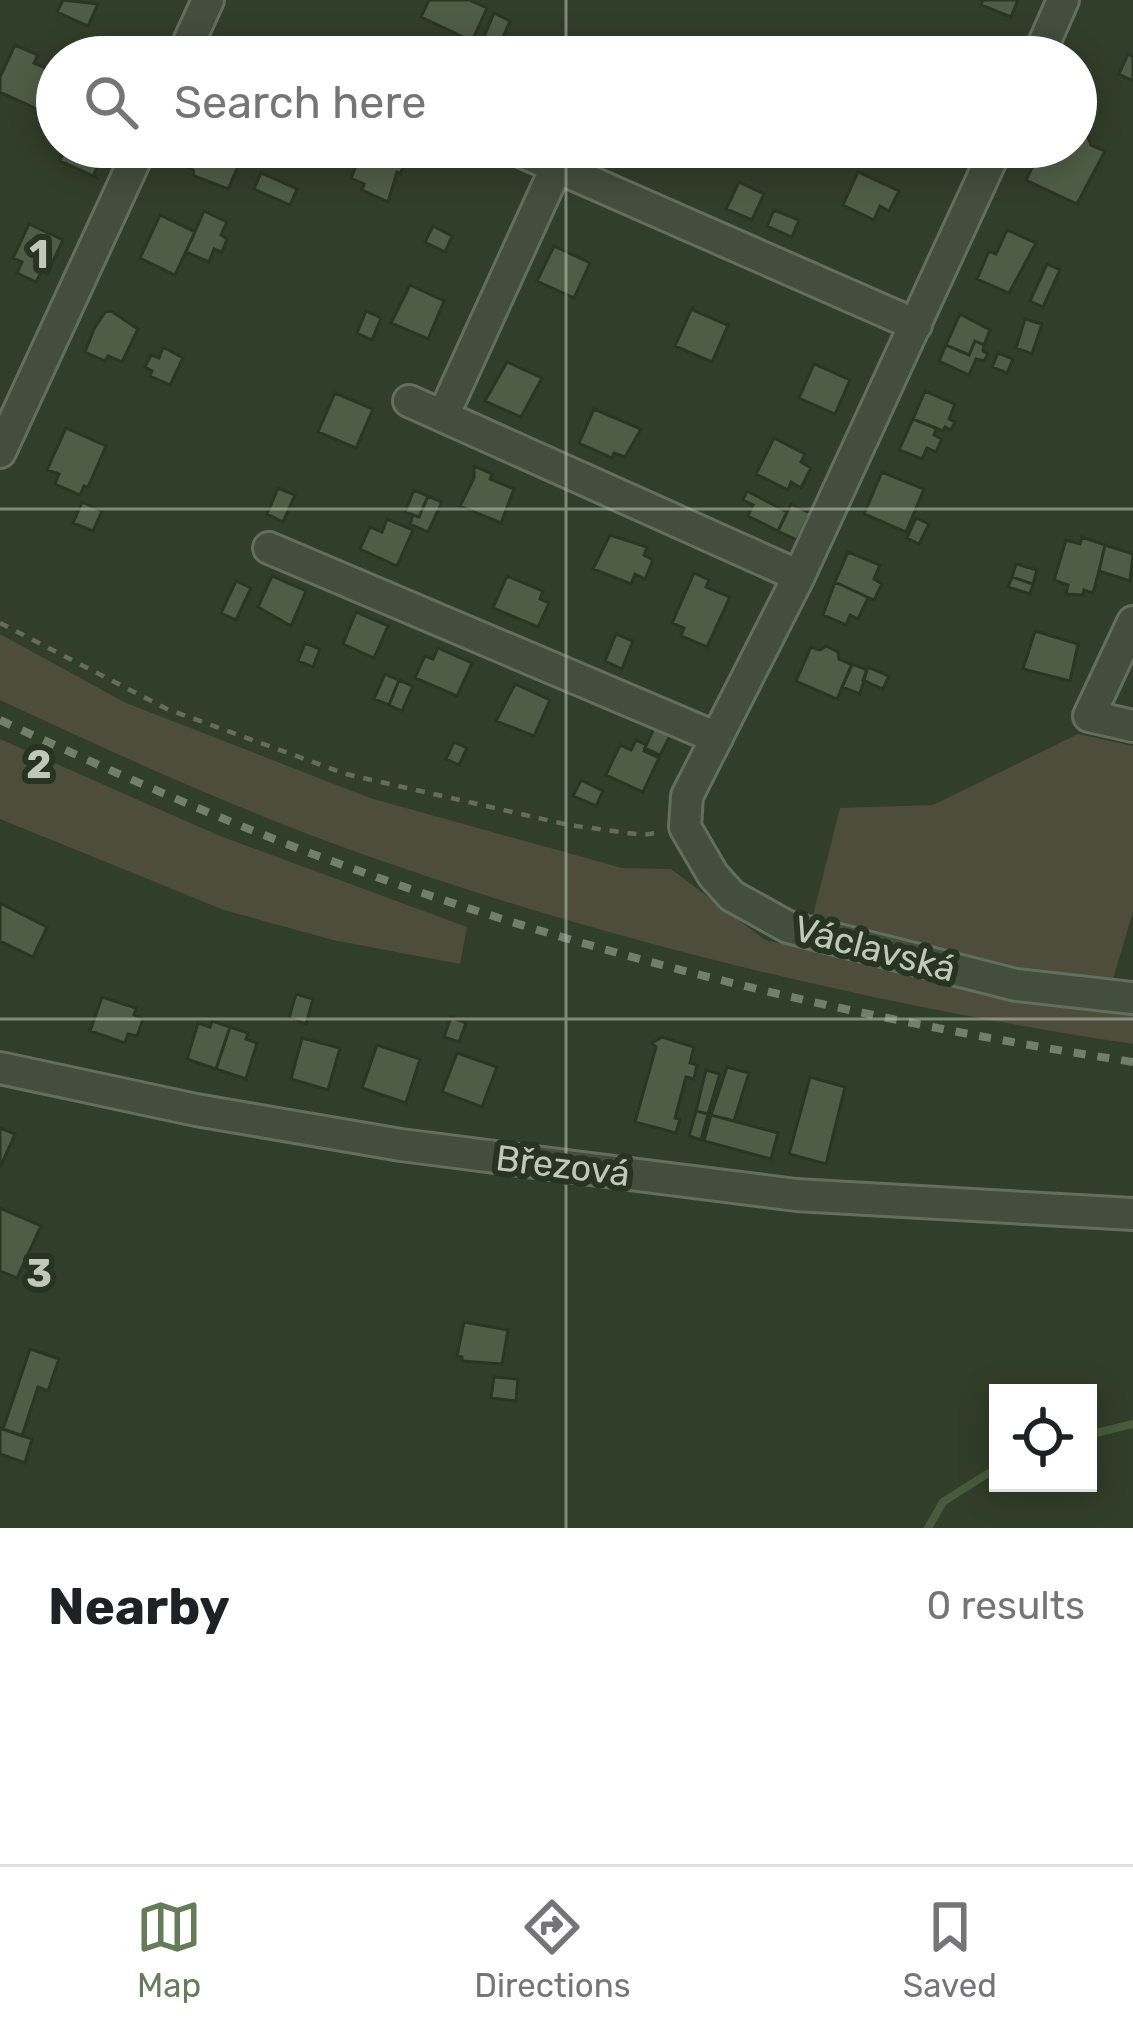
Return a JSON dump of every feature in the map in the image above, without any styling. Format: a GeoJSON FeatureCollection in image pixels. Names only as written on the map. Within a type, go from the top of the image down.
{"type":"FeatureCollection","features":[{"type":"Feature","properties":{"kind":"street"},"geometry":{"type":"LineString","coordinates":[[192,36],[208,0]]}},
{"type":"Feature","properties":{"kind":"street"},"geometry":{"type":"LineString","coordinates":[[1048,36],[1064,0]]}},
{"type":"Feature","properties":{"kind":"street"},"geometry":{"type":"LineString","coordinates":[[0,452],[131,168]]}},
{"type":"Feature","properties":{"kind":"street"},"geometry":{"type":"LineString","coordinates":[[443,416],[556,168]]}},
{"type":"Feature","properties":{"kind":"street"},"geometry":{"type":"LineString","coordinates":[[562,168],[916,325]]}},
{"type":"Feature","properties":{"kind":"street"},"geometry":{"type":"LineString","coordinates":[[685,827],[686,796],[799,576],[987,168]]}},
{"type":"Feature","properties":{"kind":"street"},"geometry":{"type":"LineString","coordinates":[[409,401],[799,576]]}},
{"type":"Feature","properties":{"kind":"street"},"geometry":{"type":"LineString","coordinates":[[269,548],[717,738]]}},
{"type":"Feature","properties":{"kind":"street"},"geometry":{"type":"LineString","coordinates":[[1133,622],[1089,716],[1133,727]]}},
{"type":"Feature","properties":{"kind":"street","name":"Václavská"},"geometry":{"type":"LineString","coordinates":[[685,827],[696,852],[732,896],[788,927],[1016,985],[1133,998]]}},
{"type":"Feature","properties":{"kind":"street","name":"Březová"},"geometry":{"type":"LineString","coordinates":[[0,1068],[196,1110],[401,1145],[796,1195],[1133,1214]]}},
{"type":"Feature","properties":{"kind":"path"},"geometry":{"type":"LineString","coordinates":[[0,623],[166,709],[346,774],[569,825],[644,835],[685,827]]}},
{"type":"Feature","properties":{"kind":"shaded area"},"geometry":{"type":"Polygon","coordinates":[[[0,634],[126,703],[370,798],[622,868],[671,869],[765,940],[1004,994],[1133,1011],[1133,1044],[936,1010],[742,967],[549,915],[359,853],[222,800],[0,700],[0,634]]]}},
{"type":"Feature","properties":{"kind":"shaded area"},"geometry":{"type":"Polygon","coordinates":[[[1078,734],[1133,746],[1133,912],[1110,989],[808,935],[840,808],[933,805],[1078,734]]]}},
{"type":"Feature","properties":{"kind":"shaded area"},"geometry":{"type":"Polygon","coordinates":[[[0,739],[220,836],[467,927],[460,964],[333,940],[224,910],[0,819],[0,739]]]}},
{"type":"Feature","properties":{"kind":"building"},"geometry":{"type":"Polygon","coordinates":[[[63,0],[98,4],[88,26],[57,12],[63,0]]]}},
{"type":"Feature","properties":{"kind":"building"},"geometry":{"type":"Polygon","coordinates":[[[429,0],[469,0],[487,8],[474,36],[461,36],[421,17],[429,0]]]}},
{"type":"Feature","properties":{"kind":"building"},"geometry":{"type":"Polygon","coordinates":[[[983,0],[1018,0],[1011,17],[981,5],[983,0]]]}},
{"type":"Feature","properties":{"kind":"building"},"geometry":{"type":"Polygon","coordinates":[[[494,13],[510,21],[503,36],[484,36],[494,13]]]}},
{"type":"Feature","properties":{"kind":"building"},"geometry":{"type":"Polygon","coordinates":[[[15,45],[36,54],[36,109],[0,92],[0,77],[15,45]]]}},
{"type":"Feature","properties":{"kind":"building"},"geometry":{"type":"Polygon","coordinates":[[[1128,54],[1133,57],[1133,81],[1119,74],[1128,54]]]}},
{"type":"Feature","properties":{"kind":"building"},"geometry":{"type":"Polygon","coordinates":[[[188,168],[237,168],[228,189],[194,176],[188,168]]]}},
{"type":"Feature","properties":{"kind":"building"},"geometry":{"type":"Polygon","coordinates":[[[355,168],[403,168],[397,172],[388,202],[362,190],[364,184],[351,178],[355,168]]]}},
{"type":"Feature","properties":{"kind":"building"},"geometry":{"type":"Polygon","coordinates":[[[1032,168],[1096,168],[1077,204],[1026,180],[1032,168]]]}},
{"type":"Feature","properties":{"kind":"building"},"geometry":{"type":"Polygon","coordinates":[[[858,172],[899,191],[889,211],[880,206],[874,220],[843,205],[858,172]]]}},
{"type":"Feature","properties":{"kind":"building"},"geometry":{"type":"Polygon","coordinates":[[[261,173],[297,189],[290,205],[254,189],[261,173]]]}},
{"type":"Feature","properties":{"kind":"building"},"geometry":{"type":"Polygon","coordinates":[[[739,182],[764,194],[752,220],[726,209],[739,182]]]}},
{"type":"Feature","properties":{"kind":"building"},"geometry":{"type":"Polygon","coordinates":[[[774,210],[799,220],[792,237],[767,226],[774,210]]]}},
{"type":"Feature","properties":{"kind":"building"},"geometry":{"type":"Polygon","coordinates":[[[204,211],[227,222],[221,235],[227,239],[222,252],[214,249],[209,262],[186,252],[204,211]]]}},
{"type":"Feature","properties":{"kind":"building"},"geometry":{"type":"Polygon","coordinates":[[[160,215],[195,232],[175,275],[140,258],[160,215]]]}},
{"type":"Feature","properties":{"kind":"building"},"geometry":{"type":"Polygon","coordinates":[[[29,224],[63,240],[47,274],[42,271],[36,282],[17,273],[22,262],[13,258],[29,224]]]}},
{"type":"Feature","properties":{"kind":"building"},"geometry":{"type":"Polygon","coordinates":[[[433,226],[452,236],[445,252],[425,242],[433,226]]]}},
{"type":"Feature","properties":{"kind":"building"},"geometry":{"type":"Polygon","coordinates":[[[1007,230],[1036,243],[1009,293],[977,279],[989,251],[996,254],[1007,230]]]}},
{"type":"Feature","properties":{"kind":"building"},"geometry":{"type":"Polygon","coordinates":[[[554,246],[590,263],[574,298],[537,281],[554,246]]]}},
{"type":"Feature","properties":{"kind":"building"},"geometry":{"type":"Polygon","coordinates":[[[1047,264],[1060,270],[1043,307],[1030,301],[1047,264]]]}},
{"type":"Feature","properties":{"kind":"building"},"geometry":{"type":"Polygon","coordinates":[[[410,285],[444,301],[428,339],[391,323],[410,285]]]}},
{"type":"Feature","properties":{"kind":"building"},"geometry":{"type":"Polygon","coordinates":[[[693,306],[693,310],[729,323],[712,362],[675,346],[693,306]]]}},
{"type":"Feature","properties":{"kind":"building"},"geometry":{"type":"Polygon","coordinates":[[[111,311],[138,329],[122,362],[85,352],[94,329],[105,312],[111,311]]]}},
{"type":"Feature","properties":{"kind":"building"},"geometry":{"type":"Polygon","coordinates":[[[366,311],[381,318],[372,340],[357,333],[366,311]]]}},
{"type":"Feature","properties":{"kind":"building"},"geometry":{"type":"Polygon","coordinates":[[[960,314],[990,330],[984,345],[975,341],[969,355],[946,345],[960,314]]]}},
{"type":"Feature","properties":{"kind":"building"},"geometry":{"type":"Polygon","coordinates":[[[1025,319],[1042,324],[1032,354],[1016,348],[1025,319]]]}},
{"type":"Feature","properties":{"kind":"building"},"geometry":{"type":"Polygon","coordinates":[[[975,341],[988,354],[984,361],[976,359],[969,375],[939,361],[946,345],[969,355],[975,341]]]}},
{"type":"Feature","properties":{"kind":"building"},"geometry":{"type":"Polygon","coordinates":[[[163,347],[183,358],[170,385],[150,376],[152,371],[145,367],[151,355],[159,358],[163,347]]]}},
{"type":"Feature","properties":{"kind":"building"},"geometry":{"type":"Polygon","coordinates":[[[998,353],[1013,359],[1007,373],[992,367],[998,353]]]}},
{"type":"Feature","properties":{"kind":"building"},"geometry":{"type":"Polygon","coordinates":[[[507,362],[542,378],[521,417],[485,401],[507,362]]]}},
{"type":"Feature","properties":{"kind":"building"},"geometry":{"type":"Polygon","coordinates":[[[814,364],[850,380],[835,414],[799,398],[814,364]]]}},
{"type":"Feature","properties":{"kind":"building"},"geometry":{"type":"Polygon","coordinates":[[[925,391],[955,404],[949,419],[955,422],[951,430],[913,419],[925,391]]]}},
{"type":"Feature","properties":{"kind":"building"},"geometry":{"type":"Polygon","coordinates":[[[335,393],[373,409],[356,448],[318,432],[335,393]]]}},
{"type":"Feature","properties":{"kind":"building"},"geometry":{"type":"Polygon","coordinates":[[[594,409],[641,429],[625,457],[614,453],[612,458],[579,443],[594,409]]]}},
{"type":"Feature","properties":{"kind":"building"},"geometry":{"type":"Polygon","coordinates":[[[913,419],[943,431],[936,429],[934,435],[942,439],[936,452],[927,448],[922,459],[899,450],[913,419]]]}},
{"type":"Feature","properties":{"kind":"building"},"geometry":{"type":"Polygon","coordinates":[[[66,428],[106,446],[80,495],[55,484],[59,474],[47,470],[66,428]]]}},
{"type":"Feature","properties":{"kind":"building"},"geometry":{"type":"Polygon","coordinates":[[[774,438],[805,454],[801,462],[811,468],[801,488],[791,482],[788,490],[756,474],[774,438]]]}},
{"type":"Feature","properties":{"kind":"building"},"geometry":{"type":"Polygon","coordinates":[[[474,466],[514,489],[501,523],[460,506],[474,478],[474,466]]]}},
{"type":"Feature","properties":{"kind":"building"},"geometry":{"type":"Polygon","coordinates":[[[882,472],[924,489],[906,532],[864,514],[882,472]]]}},
{"type":"Feature","properties":{"kind":"building"},"geometry":{"type":"Polygon","coordinates":[[[278,488],[295,495],[283,522],[267,514],[278,488]]]}},
{"type":"Feature","properties":{"kind":"building"},"geometry":{"type":"Polygon","coordinates":[[[414,490],[428,496],[419,517],[405,512],[414,490]]]}},
{"type":"Feature","properties":{"kind":"building"},"geometry":{"type":"Polygon","coordinates":[[[747,491],[787,512],[778,531],[748,516],[753,505],[743,500],[747,491]]]}},
{"type":"Feature","properties":{"kind":"building"},"geometry":{"type":"Polygon","coordinates":[[[428,496],[442,502],[428,532],[410,524],[413,515],[419,517],[428,496]]]}},
{"type":"Feature","properties":{"kind":"building"},"geometry":{"type":"Polygon","coordinates":[[[82,502],[102,511],[93,531],[73,523],[82,502]]]}},
{"type":"Feature","properties":{"kind":"building"},"geometry":{"type":"Polygon","coordinates":[[[791,504],[810,513],[797,540],[778,531],[791,504]]]}},
{"type":"Feature","properties":{"kind":"building"},"geometry":{"type":"Polygon","coordinates":[[[916,518],[929,524],[919,544],[907,538],[916,518]]]}},
{"type":"Feature","properties":{"kind":"building"},"geometry":{"type":"Polygon","coordinates":[[[387,519],[413,530],[397,566],[360,549],[370,527],[382,532],[387,519]]]}},
{"type":"Feature","properties":{"kind":"building"},"geometry":{"type":"Polygon","coordinates":[[[610,535],[647,547],[644,555],[653,560],[645,579],[635,574],[631,584],[593,569],[610,535]]]}},
{"type":"Feature","properties":{"kind":"building"},"geometry":{"type":"Polygon","coordinates":[[[1082,537],[1105,545],[1093,593],[1066,594],[1068,585],[1054,580],[1066,540],[1080,544],[1082,537]]]}},
{"type":"Feature","properties":{"kind":"building"},"geometry":{"type":"Polygon","coordinates":[[[1105,545],[1133,554],[1130,581],[1099,571],[1105,545]]]}},
{"type":"Feature","properties":{"kind":"building"},"geometry":{"type":"Polygon","coordinates":[[[848,552],[880,565],[874,579],[882,584],[874,600],[835,582],[848,552]]]}},
{"type":"Feature","properties":{"kind":"building"},"geometry":{"type":"Polygon","coordinates":[[[1016,564],[1037,570],[1033,584],[1012,577],[1016,564]]]}},
{"type":"Feature","properties":{"kind":"building"},"geometry":{"type":"Polygon","coordinates":[[[694,573],[709,580],[706,587],[730,597],[707,647],[681,636],[684,628],[672,623],[694,573]]]}},
{"type":"Feature","properties":{"kind":"building"},"geometry":{"type":"Polygon","coordinates":[[[272,576],[306,591],[291,626],[258,607],[272,576]]]}},
{"type":"Feature","properties":{"kind":"building"},"geometry":{"type":"Polygon","coordinates":[[[507,576],[543,591],[540,599],[549,603],[538,627],[493,608],[507,576]]]}},
{"type":"Feature","properties":{"kind":"building"},"geometry":{"type":"Polygon","coordinates":[[[1012,577],[1033,584],[1030,594],[1008,587],[1012,577]]]}},
{"type":"Feature","properties":{"kind":"building"},"geometry":{"type":"Polygon","coordinates":[[[236,581],[251,588],[236,620],[221,613],[236,581]]]}},
{"type":"Feature","properties":{"kind":"building"},"geometry":{"type":"Polygon","coordinates":[[[835,582],[874,600],[868,598],[858,619],[850,615],[846,625],[823,615],[835,582]]]}},
{"type":"Feature","properties":{"kind":"building"},"geometry":{"type":"Polygon","coordinates":[[[356,612],[388,626],[374,658],[343,644],[356,612]]]}},
{"type":"Feature","properties":{"kind":"building"},"geometry":{"type":"Polygon","coordinates":[[[1035,631],[1078,644],[1070,681],[1023,669],[1035,631]]]}},
{"type":"Feature","properties":{"kind":"building"},"geometry":{"type":"Polygon","coordinates":[[[616,634],[633,641],[622,669],[605,661],[616,634]]]}},
{"type":"Feature","properties":{"kind":"building"},"geometry":{"type":"Polygon","coordinates":[[[305,643],[320,649],[313,667],[298,661],[305,643]]]}},
{"type":"Feature","properties":{"kind":"building"},"geometry":{"type":"Polygon","coordinates":[[[826,646],[852,665],[837,699],[796,681],[811,647],[826,646]]]}},
{"type":"Feature","properties":{"kind":"building"},"geometry":{"type":"Polygon","coordinates":[[[438,648],[472,663],[457,696],[415,678],[425,656],[433,659],[438,648]]]}},
{"type":"Feature","properties":{"kind":"building"},"geometry":{"type":"Polygon","coordinates":[[[852,664],[867,670],[860,694],[842,687],[852,664]]]}},
{"type":"Feature","properties":{"kind":"building"},"geometry":{"type":"Polygon","coordinates":[[[868,667],[889,676],[883,689],[863,680],[868,667]]]}},
{"type":"Feature","properties":{"kind":"building"},"geometry":{"type":"Polygon","coordinates":[[[385,674],[399,680],[389,705],[374,699],[385,674]]]}},
{"type":"Feature","properties":{"kind":"building"},"geometry":{"type":"Polygon","coordinates":[[[399,680],[413,686],[402,711],[389,705],[399,680]]]}},
{"type":"Feature","properties":{"kind":"building"},"geometry":{"type":"Polygon","coordinates":[[[515,684],[550,700],[534,736],[496,721],[515,684]]]}},
{"type":"Feature","properties":{"kind":"building"},"geometry":{"type":"Polygon","coordinates":[[[654,728],[670,736],[660,755],[645,748],[654,728]]]}},
{"type":"Feature","properties":{"kind":"building"},"geometry":{"type":"Polygon","coordinates":[[[636,740],[646,745],[644,751],[659,758],[643,792],[606,775],[620,745],[631,750],[636,740]]]}},
{"type":"Feature","properties":{"kind":"building"},"geometry":{"type":"Polygon","coordinates":[[[454,742],[467,748],[459,765],[446,759],[454,742]]]}},
{"type":"Feature","properties":{"kind":"building"},"geometry":{"type":"Polygon","coordinates":[[[581,780],[603,791],[596,806],[573,796],[581,780]]]}},
{"type":"Feature","properties":{"kind":"building"},"geometry":{"type":"Polygon","coordinates":[[[0,903],[47,927],[33,957],[0,941],[0,903]]]}},
{"type":"Feature","properties":{"kind":"building"},"geometry":{"type":"Polygon","coordinates":[[[296,994],[313,999],[306,1024],[289,1018],[296,994]]]}},
{"type":"Feature","properties":{"kind":"building"},"geometry":{"type":"Polygon","coordinates":[[[102,997],[136,1008],[134,1015],[143,1019],[137,1036],[128,1034],[125,1043],[90,1031],[102,997]]]}},
{"type":"Feature","properties":{"kind":"building"},"geometry":{"type":"Polygon","coordinates":[[[451,1017],[466,1023],[459,1042],[444,1037],[451,1017]]]}},
{"type":"Feature","properties":{"kind":"building"},"geometry":{"type":"Polygon","coordinates":[[[212,1021],[230,1027],[216,1069],[187,1059],[198,1023],[210,1027],[212,1021]]]}},
{"type":"Feature","properties":{"kind":"building"},"geometry":{"type":"Polygon","coordinates":[[[230,1027],[248,1033],[246,1039],[257,1043],[246,1079],[216,1069],[230,1027]]]}},
{"type":"Feature","properties":{"kind":"building"},"geometry":{"type":"Polygon","coordinates":[[[662,1037],[694,1047],[690,1063],[697,1065],[694,1079],[686,1077],[675,1118],[680,1119],[676,1133],[635,1122],[656,1047],[652,1043],[662,1037]]]}},
{"type":"Feature","properties":{"kind":"building"},"geometry":{"type":"Polygon","coordinates":[[[302,1038],[340,1048],[328,1090],[291,1079],[302,1038]]]}},
{"type":"Feature","properties":{"kind":"building"},"geometry":{"type":"Polygon","coordinates":[[[377,1045],[420,1059],[406,1103],[362,1088],[377,1045]]]}},
{"type":"Feature","properties":{"kind":"building"},"geometry":{"type":"Polygon","coordinates":[[[457,1053],[497,1067],[482,1107],[442,1092],[457,1053]]]}},
{"type":"Feature","properties":{"kind":"building"},"geometry":{"type":"Polygon","coordinates":[[[727,1067],[749,1073],[734,1121],[711,1115],[727,1067]]]}},
{"type":"Feature","properties":{"kind":"building"},"geometry":{"type":"Polygon","coordinates":[[[706,1070],[720,1074],[708,1114],[696,1111],[706,1070]]]}},
{"type":"Feature","properties":{"kind":"building"},"geometry":{"type":"Polygon","coordinates":[[[810,1077],[845,1087],[826,1164],[789,1154],[810,1077]]]}},
{"type":"Feature","properties":{"kind":"building"},"geometry":{"type":"Polygon","coordinates":[[[696,1111],[708,1114],[701,1140],[689,1136],[696,1111]]]}},
{"type":"Feature","properties":{"kind":"building"},"geometry":{"type":"Polygon","coordinates":[[[711,1115],[778,1133],[771,1159],[704,1141],[711,1115]]]}},
{"type":"Feature","properties":{"kind":"building"},"geometry":{"type":"Polygon","coordinates":[[[0,1128],[15,1134],[0,1168],[0,1128]]]}},
{"type":"Feature","properties":{"kind":"building"},"geometry":{"type":"Polygon","coordinates":[[[0,1208],[41,1226],[17,1278],[0,1271],[0,1208]]]}},
{"type":"Feature","properties":{"kind":"building"},"geometry":{"type":"Polygon","coordinates":[[[464,1322],[508,1330],[502,1364],[462,1361],[457,1356],[464,1322]]]}},
{"type":"Feature","properties":{"kind":"building"},"geometry":{"type":"Polygon","coordinates":[[[30,1349],[59,1359],[48,1391],[38,1387],[22,1436],[3,1429],[30,1349]]]}},
{"type":"Feature","properties":{"kind":"building"},"geometry":{"type":"Polygon","coordinates":[[[494,1377],[518,1379],[516,1401],[491,1398],[494,1377]]]}},
{"type":"Feature","properties":{"kind":"building"},"geometry":{"type":"Polygon","coordinates":[[[0,1428],[32,1439],[25,1463],[0,1454],[0,1428]]]}},
{"type":"Feature","properties":{"kind":"waterway"},"geometry":{"type":"LineString","coordinates":[[1097,1433],[1133,1424]]}},
{"type":"Feature","properties":{"kind":"waterway"},"geometry":{"type":"LineString","coordinates":[[928,1528],[943,1502],[989,1473]]}},
{"type":"Feature","properties":{"kind":"railway"},"geometry":{"type":"LineString","coordinates":[[0,720],[262,834],[543,931],[835,1007],[1133,1062]]}}]}
